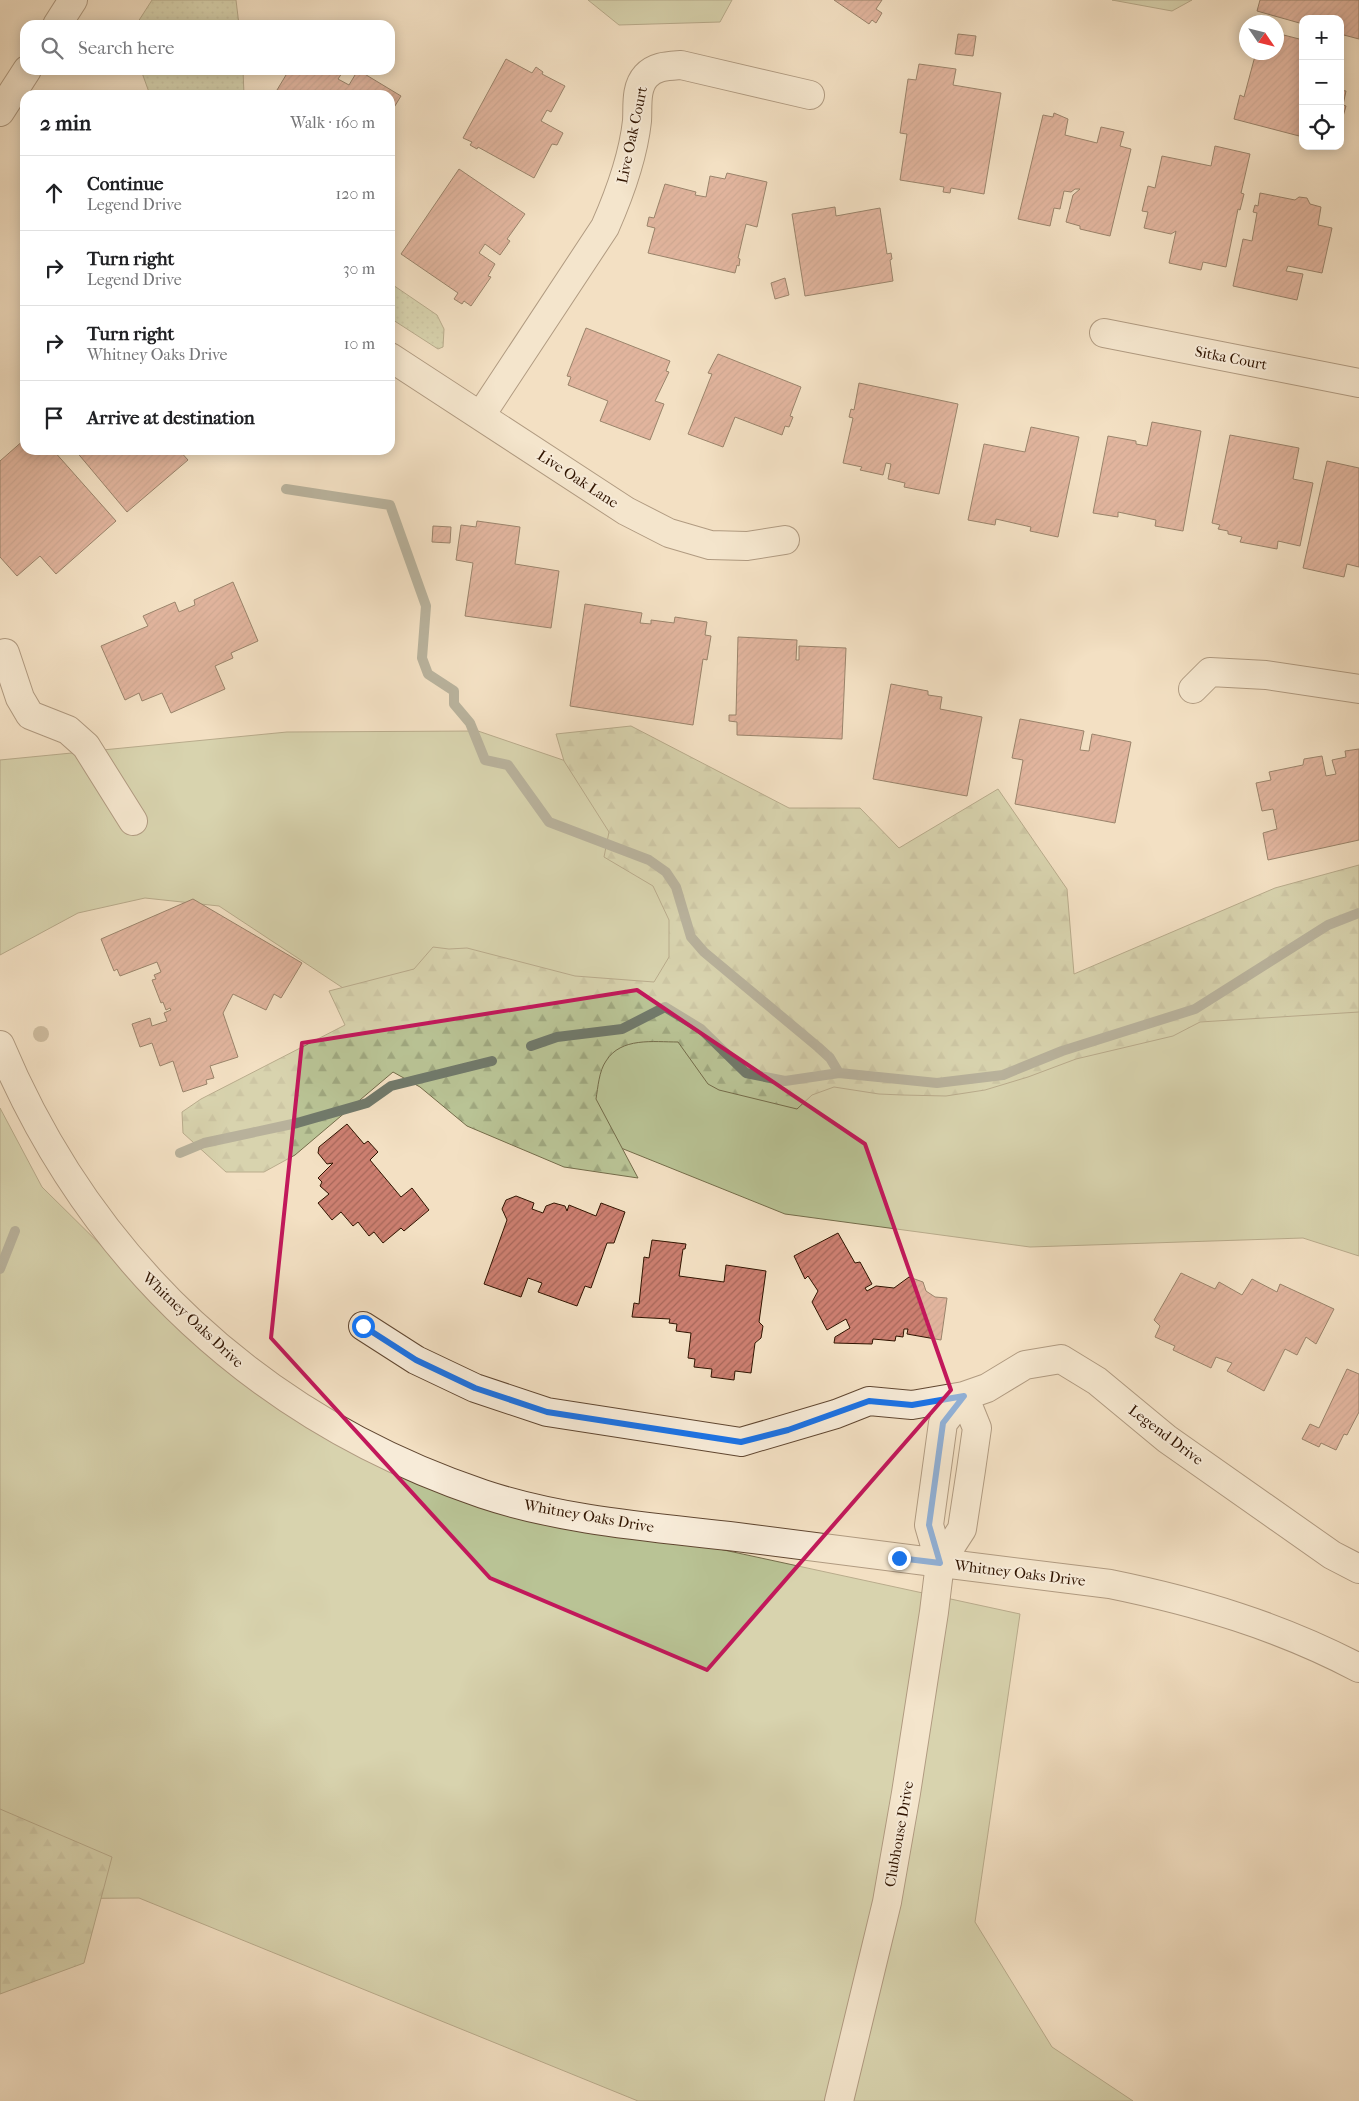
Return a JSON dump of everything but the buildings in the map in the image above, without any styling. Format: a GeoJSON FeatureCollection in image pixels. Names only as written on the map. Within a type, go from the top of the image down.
{"type":"FeatureCollection","features":[{"type":"Feature","properties":{"kind":"street"},"geometry":{"type":"LineString","coordinates":[[59,20],[73,0]]}},
{"type":"Feature","properties":{"kind":"street","name":"Live Oak Court"},"geometry":{"type":"LineString","coordinates":[[481,415],[605,226],[619,194],[631,154],[637,121],[638,94],[645,77],[661,66],[681,65],[725,77],[810,95]]}},
{"type":"Feature","properties":{"kind":"street"},"geometry":{"type":"LineString","coordinates":[[8,106],[24,75]]}},
{"type":"Feature","properties":{"kind":"street","name":"Sitka Court"},"geometry":{"type":"LineString","coordinates":[[1104,333],[1359,383]]}},
{"type":"Feature","properties":{"kind":"street","name":"Live Oak Lane"},"geometry":{"type":"LineString","coordinates":[[395,360],[626,511],[669,533],[710,545],[747,546],[785,540]]}},
{"type":"Feature","properties":{"kind":"street"},"geometry":{"type":"LineString","coordinates":[[5,653],[20,698],[30,715],[68,730],[86,746],[133,821]]}},
{"type":"Feature","properties":{"kind":"street"},"geometry":{"type":"LineString","coordinates":[[1192,689],[1210,672],[1266,675],[1359,689]]}},
{"type":"Feature","properties":{"kind":"street","name":"Whitney Oaks Drive"},"geometry":{"type":"LineString","coordinates":[[0,1046],[39,1128],[66,1173],[99,1221],[138,1268],[191,1323],[243,1368],[305,1410],[357,1441],[433,1476],[486,1495],[546,1511],[626,1524],[1110,1584],[1183,1599],[1256,1622],[1324,1649],[1359,1668]]}},
{"type":"Feature","properties":{"kind":"street","name":"Legend Drive"},"geometry":{"type":"LineString","coordinates":[[363,1326],[424,1364],[475,1388],[547,1412],[741,1442],[788,1430],[869,1401],[912,1405],[964,1396],[987,1388],[1024,1365],[1061,1358],[1097,1381],[1175,1444],[1332,1554],[1359,1569]]}},
{"type":"Feature","properties":{"kind":"street"},"geometry":{"type":"LineString","coordinates":[[940,1563],[929,1525],[943,1423],[964,1396]]}},
{"type":"Feature","properties":{"kind":"street"},"geometry":{"type":"LineString","coordinates":[[940,1563],[962,1529],[971,1470],[977,1428],[964,1396]]}},
{"type":"Feature","properties":{"kind":"street"},"geometry":{"type":"LineString","coordinates":[[937,1465],[971,1470]]}},
{"type":"Feature","properties":{"kind":"street","name":"Clubhouse Drive"},"geometry":{"type":"LineString","coordinates":[[839,2101],[887,1902],[906,1794],[940,1563]]}},
{"type":"Feature","properties":{"kind":"highlighted area"},"geometry":{"type":"Polygon","coordinates":[[[637,990],[865,1144],[951,1390],[707,1670],[490,1578],[271,1338],[302,1043],[637,990]]]}},
{"type":"Feature","properties":{"kind":"green space"},"geometry":{"type":"Polygon","coordinates":[[[152,0],[236,0],[238,20],[139,20],[152,0]]]}},
{"type":"Feature","properties":{"kind":"green space"},"geometry":{"type":"Polygon","coordinates":[[[588,0],[732,0],[720,22],[619,25],[588,0]]]}},
{"type":"Feature","properties":{"kind":"green space"},"geometry":{"type":"Polygon","coordinates":[[[1112,0],[1192,0],[1172,11],[1112,0]]]}},
{"type":"Feature","properties":{"kind":"green space"},"geometry":{"type":"Polygon","coordinates":[[[143,75],[243,75],[244,90],[148,90],[143,75]]]}},
{"type":"Feature","properties":{"kind":"green space"},"geometry":{"type":"Polygon","coordinates":[[[395,286],[437,315],[444,329],[443,347],[438,349],[395,321],[395,286]]]}},
{"type":"Feature","properties":{"kind":"green space"},"geometry":{"type":"Polygon","coordinates":[[[631,726],[789,808],[860,808],[899,848],[998,789],[1067,889],[1074,974],[1275,888],[1359,865],[1359,1012],[1200,1022],[1173,1036],[1076,1059],[1028,1077],[985,1090],[946,1096],[879,1094],[834,1087],[812,1095],[797,1109],[719,1090],[708,1084],[678,1042],[629,1044],[612,1053],[606,1061],[600,1074],[596,1099],[638,1178],[564,1167],[467,1126],[420,1087],[393,1072],[295,1155],[264,1172],[226,1172],[183,1133],[182,1112],[201,1099],[345,1025],[329,991],[414,969],[433,947],[449,949],[467,948],[575,976],[654,982],[669,957],[669,920],[653,886],[604,857],[609,832],[564,761],[556,734],[631,726]]]}},
{"type":"Feature","properties":{"kind":"green space"},"geometry":{"type":"Polygon","coordinates":[[[478,731],[601,773],[881,1004],[1359,934],[1359,1256],[1303,1238],[1030,1247],[785,1214],[529,1111],[219,906],[145,898],[78,913],[0,955],[0,760],[287,732],[478,731]]]}},
{"type":"Feature","properties":{"kind":"green space"},"geometry":{"type":"Polygon","coordinates":[[[0,1108],[42,1187],[204,1347],[437,1488],[1020,1614],[975,1922],[1052,2047],[1133,2101],[638,2101],[139,1898],[0,1899],[0,1108]]]}},
{"type":"Feature","properties":{"kind":"green space"},"geometry":{"type":"Polygon","coordinates":[[[0,1809],[112,1857],[84,1963],[0,1994],[0,1809]]]}},
{"type":"Feature","properties":{"kind":"waterway"},"geometry":{"type":"LineString","coordinates":[[286,489],[390,505],[426,606],[422,658],[428,674],[454,691],[454,704],[470,723],[485,760],[508,765],[549,822],[649,860],[666,872],[676,887],[691,937],[704,952],[830,1058],[839,1073],[937,1083],[1003,1075],[1062,1051],[1195,1009],[1328,925],[1359,913]]}},
{"type":"Feature","properties":{"kind":"waterway"},"geometry":{"type":"LineString","coordinates":[[531,1046],[557,1037],[622,1029],[665,1007],[701,1029],[746,1073],[785,1081],[839,1073]]}},
{"type":"Feature","properties":{"kind":"waterway"},"geometry":{"type":"LineString","coordinates":[[180,1153],[204,1143],[297,1123],[367,1103],[391,1086],[492,1061]]}},
{"type":"Feature","properties":{"kind":"waterway"},"geometry":{"type":"LineString","coordinates":[[0,1269],[15,1231]]}},
{"type":"Feature","properties":{"kind":"route"},"geometry":{"type":"LineString","coordinates":[[363,1326],[416,1360],[475,1388],[547,1412],[625,1426],[741,1442],[788,1430],[869,1401],[912,1405],[964,1396],[943,1423],[929,1525],[940,1563],[899,1558]]}}]}
